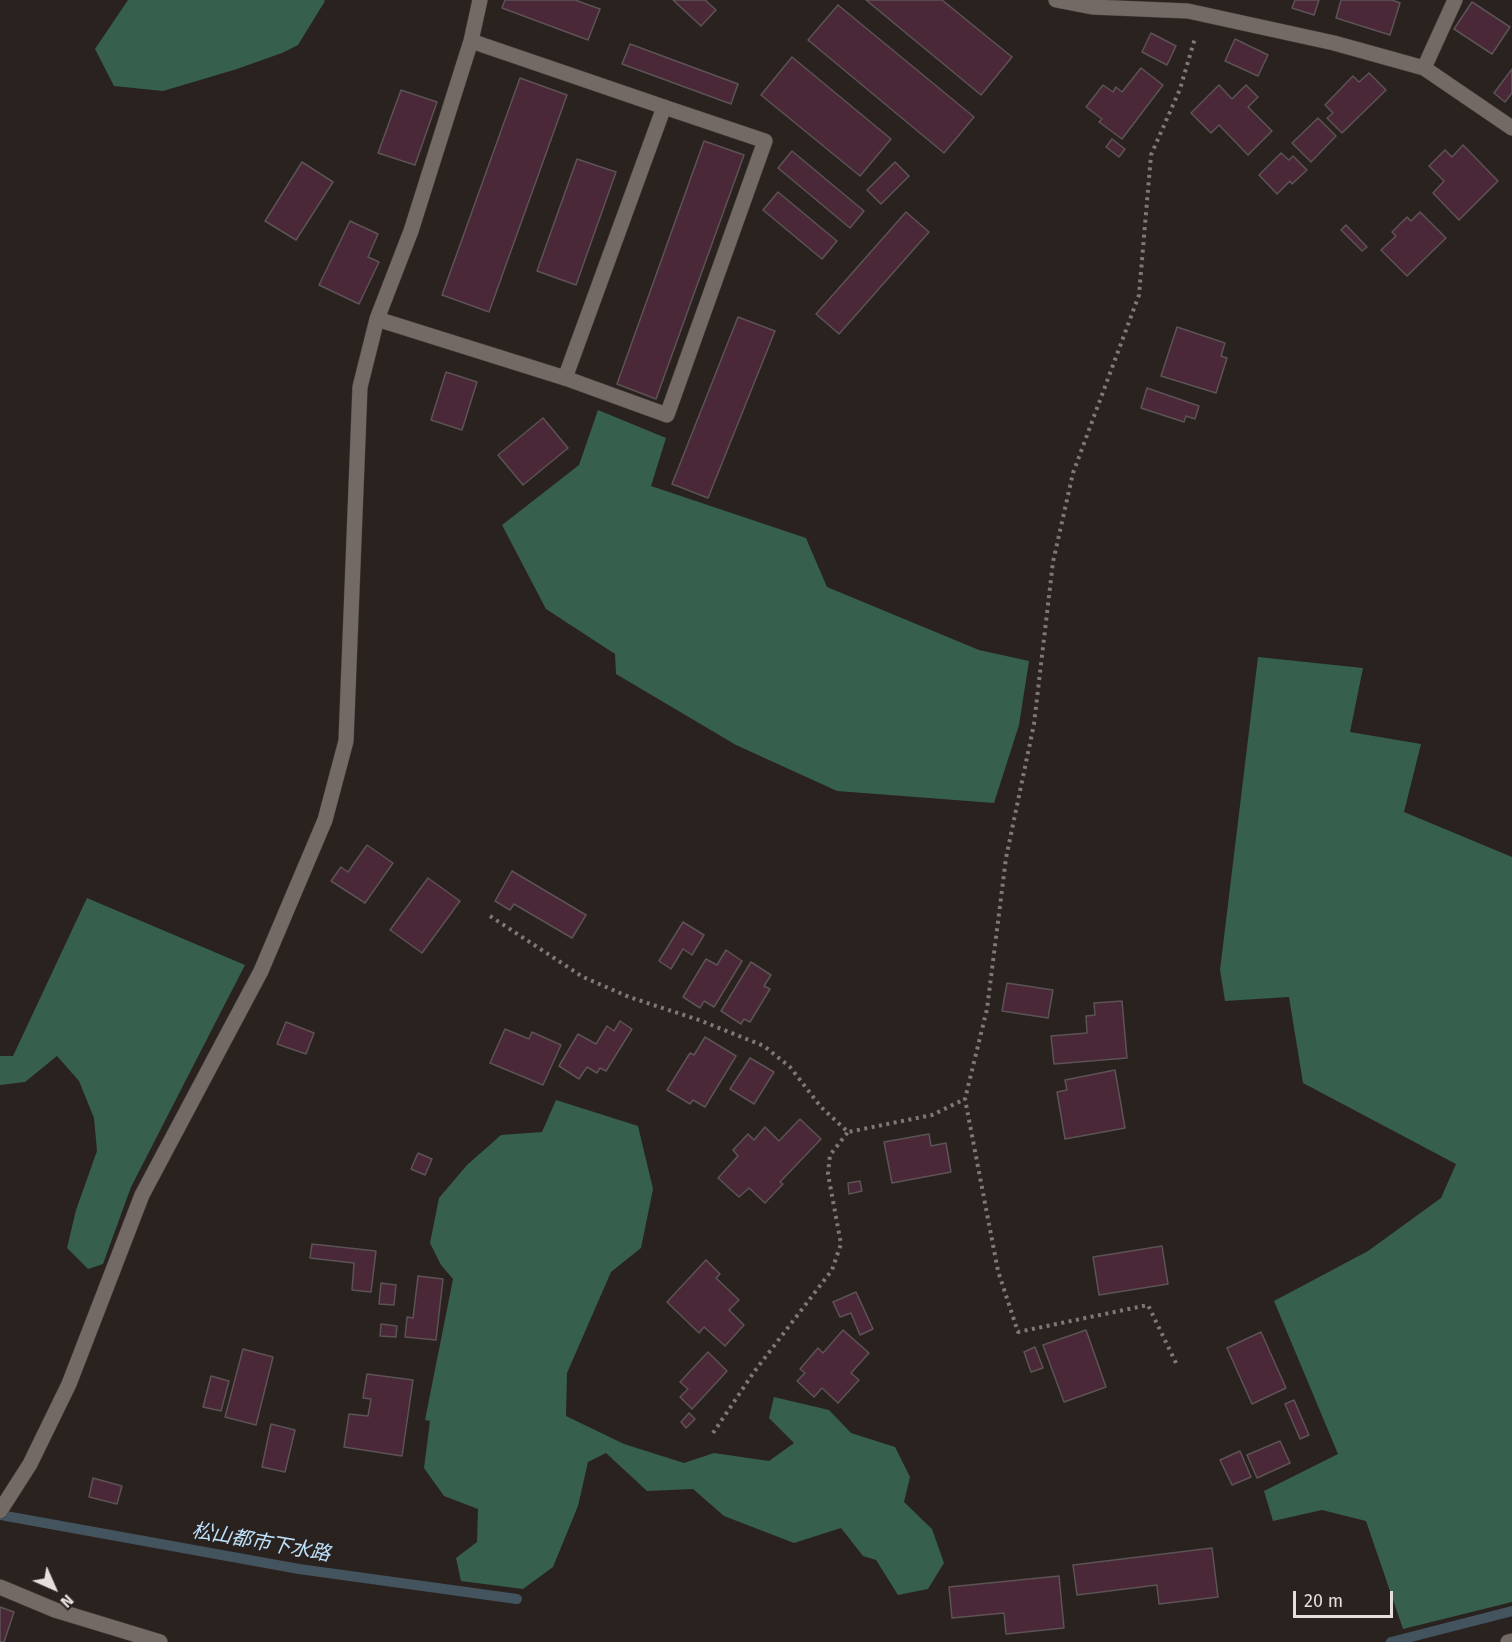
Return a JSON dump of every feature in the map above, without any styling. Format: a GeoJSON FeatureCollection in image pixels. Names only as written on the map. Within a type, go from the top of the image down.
{"type":"FeatureCollection","features":[{"type":"Feature","properties":{"kind":"street"},"geometry":{"type":"LineString","coordinates":[[0,1511],[30,1464],[69,1383],[142,1195],[261,971],[325,820],[346,741],[360,387],[377,319],[411,231],[471,41],[480,0]]}},
{"type":"Feature","properties":{"kind":"street"},"geometry":{"type":"LineString","coordinates":[[1056,0],[1092,7],[1195,8],[1424,68],[1512,128]]}},
{"type":"Feature","properties":{"kind":"street"},"geometry":{"type":"LineString","coordinates":[[1424,68],[1455,0]]}},
{"type":"Feature","properties":{"kind":"street"},"geometry":{"type":"LineString","coordinates":[[377,319],[565,378],[668,415],[765,141],[471,41]]}},
{"type":"Feature","properties":{"kind":"street"},"geometry":{"type":"LineString","coordinates":[[565,378],[664,106]]}},
{"type":"Feature","properties":{"kind":"street"},"geometry":{"type":"LineString","coordinates":[[0,1587],[56,1610],[160,1642]]}},
{"type":"Feature","properties":{"kind":"path"},"geometry":{"type":"LineString","coordinates":[[1176,1363],[1148,1305],[1018,1332],[998,1270],[964,1100],[987,1009],[1006,858],[1034,724],[1053,562],[1073,473],[1139,295],[1151,155],[1180,88],[1195,8]]}},
{"type":"Feature","properties":{"kind":"path"},"geometry":{"type":"LineString","coordinates":[[490,916],[582,977],[629,997],[699,1020],[764,1046],[790,1067],[821,1107],[848,1132]]}},
{"type":"Feature","properties":{"kind":"path"},"geometry":{"type":"LineString","coordinates":[[713,1433],[754,1372],[832,1270],[841,1244],[828,1174],[830,1155],[848,1132],[932,1115],[964,1100]]}},
{"type":"Feature","properties":{"kind":"green space"},"geometry":{"type":"Polygon","coordinates":[[[128,0],[325,1],[298,45],[237,69],[163,91],[114,86],[95,49],[128,0]]]}},
{"type":"Feature","properties":{"kind":"green space"},"geometry":{"type":"Polygon","coordinates":[[[598,410],[666,438],[651,486],[806,538],[827,587],[979,650],[1029,661],[1019,725],[994,803],[837,791],[736,745],[616,674],[615,654],[546,609],[502,525],[579,465],[598,410]]]}},
{"type":"Feature","properties":{"kind":"green space"},"geometry":{"type":"Polygon","coordinates":[[[1258,657],[1363,668],[1350,732],[1421,744],[1404,812],[1512,857],[1512,1602],[1403,1629],[1366,1521],[1322,1510],[1273,1521],[1264,1491],[1338,1454],[1274,1301],[1368,1251],[1441,1198],[1456,1164],[1303,1083],[1289,997],[1225,1001],[1220,970],[1258,657]]]}},
{"type":"Feature","properties":{"kind":"green space"},"geometry":{"type":"Polygon","coordinates":[[[87,898],[245,965],[131,1187],[103,1264],[88,1269],[67,1248],[76,1210],[97,1151],[94,1118],[79,1081],[57,1056],[25,1082],[0,1085],[0,1056],[13,1056],[87,898]]]}},
{"type":"Feature","properties":{"kind":"green space"},"geometry":{"type":"Polygon","coordinates":[[[556,1100],[638,1126],[653,1189],[641,1248],[611,1272],[567,1373],[566,1416],[624,1444],[684,1463],[714,1453],[769,1461],[794,1443],[769,1418],[774,1397],[829,1410],[851,1433],[895,1447],[910,1477],[904,1502],[932,1529],[944,1563],[928,1589],[898,1595],[876,1560],[863,1556],[841,1528],[794,1543],[724,1516],[693,1489],[647,1491],[606,1453],[588,1462],[578,1506],[553,1567],[523,1589],[461,1581],[456,1558],[477,1542],[478,1509],[444,1496],[424,1468],[430,1421],[425,1420],[453,1279],[441,1265],[430,1243],[439,1198],[467,1165],[501,1135],[542,1132],[556,1100]]]}},
{"type":"Feature","properties":{"kind":"building"},"geometry":{"type":"Polygon","coordinates":[[[505,0],[575,0],[600,9],[588,40],[502,8],[505,0]]]}},
{"type":"Feature","properties":{"kind":"building"},"geometry":{"type":"Polygon","coordinates":[[[673,0],[705,0],[716,10],[701,26],[673,0]]]}},
{"type":"Feature","properties":{"kind":"building"},"geometry":{"type":"Polygon","coordinates":[[[866,0],[942,0],[1012,57],[981,95],[866,0]]]}},
{"type":"Feature","properties":{"kind":"building"},"geometry":{"type":"Polygon","coordinates":[[[1295,0],[1319,0],[1314,15],[1292,8],[1295,0]]]}},
{"type":"Feature","properties":{"kind":"building"},"geometry":{"type":"Polygon","coordinates":[[[1341,0],[1392,0],[1400,3],[1390,35],[1336,18],[1341,0]]]}},
{"type":"Feature","properties":{"kind":"building"},"geometry":{"type":"Polygon","coordinates":[[[1472,2],[1510,27],[1492,54],[1454,29],[1472,2]]]}},
{"type":"Feature","properties":{"kind":"building"},"geometry":{"type":"Polygon","coordinates":[[[838,5],[974,117],[944,153],[808,40],[838,5]]]}},
{"type":"Feature","properties":{"kind":"building"},"geometry":{"type":"Polygon","coordinates":[[[1151,33],[1176,46],[1167,65],[1142,52],[1151,33]]]}},
{"type":"Feature","properties":{"kind":"building"},"geometry":{"type":"Polygon","coordinates":[[[1235,39],[1268,55],[1258,76],[1225,61],[1235,39]]]}},
{"type":"Feature","properties":{"kind":"building"},"geometry":{"type":"Polygon","coordinates":[[[630,44],[738,84],[731,104],[622,64],[630,44]]]}},
{"type":"Feature","properties":{"kind":"building"},"geometry":{"type":"Polygon","coordinates":[[[792,57],[891,139],[860,176],[761,95],[792,57]]]}},
{"type":"Feature","properties":{"kind":"building"},"geometry":{"type":"Polygon","coordinates":[[[1141,68],[1163,85],[1122,139],[1099,122],[1102,119],[1086,107],[1103,85],[1113,92],[1116,87],[1122,92],[1141,68]]]}},
{"type":"Feature","properties":{"kind":"building"},"geometry":{"type":"Polygon","coordinates":[[[1512,69],[1512,93],[1505,102],[1494,93],[1512,69]]]}},
{"type":"Feature","properties":{"kind":"building"},"geometry":{"type":"Polygon","coordinates":[[[1369,73],[1386,90],[1342,133],[1327,118],[1333,113],[1325,105],[1353,76],[1359,82],[1369,73]]]}},
{"type":"Feature","properties":{"kind":"building"},"geometry":{"type":"Polygon","coordinates":[[[520,78],[567,95],[489,312],[442,295],[520,78]]]}},
{"type":"Feature","properties":{"kind":"building"},"geometry":{"type":"Polygon","coordinates":[[[1219,85],[1232,99],[1246,85],[1258,97],[1248,107],[1272,131],[1248,155],[1219,125],[1211,133],[1191,113],[1219,85]]]}},
{"type":"Feature","properties":{"kind":"building"},"geometry":{"type":"Polygon","coordinates":[[[401,90],[437,102],[415,165],[378,153],[401,90]]]}},
{"type":"Feature","properties":{"kind":"building"},"geometry":{"type":"Polygon","coordinates":[[[1318,118],[1336,136],[1311,162],[1292,143],[1318,118]]]}},
{"type":"Feature","properties":{"kind":"building"},"geometry":{"type":"Polygon","coordinates":[[[1112,139],[1125,149],[1119,157],[1106,147],[1112,139]]]}},
{"type":"Feature","properties":{"kind":"building"},"geometry":{"type":"Polygon","coordinates":[[[704,141],[744,155],[656,399],[617,384],[704,141]]]}},
{"type":"Feature","properties":{"kind":"building"},"geometry":{"type":"Polygon","coordinates":[[[1463,145],[1498,181],[1459,220],[1433,193],[1444,181],[1429,166],[1445,150],[1452,157],[1463,145]]]}},
{"type":"Feature","properties":{"kind":"building"},"geometry":{"type":"Polygon","coordinates":[[[792,151],[864,211],[850,228],[778,168],[792,151]]]}},
{"type":"Feature","properties":{"kind":"building"},"geometry":{"type":"Polygon","coordinates":[[[1281,153],[1289,160],[1293,156],[1307,170],[1292,184],[1290,181],[1277,194],[1259,175],[1281,153]]]}},
{"type":"Feature","properties":{"kind":"building"},"geometry":{"type":"Polygon","coordinates":[[[577,159],[616,172],[576,285],[537,271],[577,159]]]}},
{"type":"Feature","properties":{"kind":"building"},"geometry":{"type":"Polygon","coordinates":[[[302,162],[333,182],[296,240],[265,221],[302,162]]]}},
{"type":"Feature","properties":{"kind":"building"},"geometry":{"type":"Polygon","coordinates":[[[895,162],[909,176],[881,204],[867,190],[895,162]]]}},
{"type":"Feature","properties":{"kind":"building"},"geometry":{"type":"Polygon","coordinates":[[[778,192],[837,241],[822,259],[763,210],[778,192]]]}},
{"type":"Feature","properties":{"kind":"building"},"geometry":{"type":"Polygon","coordinates":[[[906,212],[929,232],[839,334],[816,314],[906,212]]]}},
{"type":"Feature","properties":{"kind":"building"},"geometry":{"type":"Polygon","coordinates":[[[1420,212],[1446,238],[1407,276],[1381,250],[1396,236],[1392,232],[1407,217],[1411,221],[1420,212]]]}},
{"type":"Feature","properties":{"kind":"building"},"geometry":{"type":"Polygon","coordinates":[[[350,221],[378,234],[368,257],[379,262],[359,304],[319,285],[350,221]]]}},
{"type":"Feature","properties":{"kind":"building"},"geometry":{"type":"Polygon","coordinates":[[[1346,225],[1367,247],[1362,251],[1341,230],[1346,225]]]}},
{"type":"Feature","properties":{"kind":"building"},"geometry":{"type":"Polygon","coordinates":[[[738,317],[775,331],[708,498],[672,484],[738,317]]]}},
{"type":"Feature","properties":{"kind":"building"},"geometry":{"type":"Polygon","coordinates":[[[1177,327],[1225,343],[1221,356],[1227,358],[1216,393],[1161,376],[1177,327]]]}},
{"type":"Feature","properties":{"kind":"building"},"geometry":{"type":"Polygon","coordinates":[[[446,372],[477,382],[462,430],[431,420],[446,372]]]}},
{"type":"Feature","properties":{"kind":"building"},"geometry":{"type":"Polygon","coordinates":[[[1147,388],[1199,406],[1195,419],[1186,416],[1184,422],[1141,408],[1147,388]]]}},
{"type":"Feature","properties":{"kind":"building"},"geometry":{"type":"Polygon","coordinates":[[[543,418],[568,448],[523,485],[498,455],[543,418]]]}},
{"type":"Feature","properties":{"kind":"building"},"geometry":{"type":"Polygon","coordinates":[[[367,845],[393,863],[365,903],[331,881],[341,867],[348,872],[367,845]]]}},
{"type":"Feature","properties":{"kind":"building"},"geometry":{"type":"Polygon","coordinates":[[[512,871],[586,915],[572,938],[514,904],[510,910],[495,901],[512,871]]]}},
{"type":"Feature","properties":{"kind":"building"},"geometry":{"type":"Polygon","coordinates":[[[428,878],[460,901],[422,953],[390,930],[428,878]]]}},
{"type":"Feature","properties":{"kind":"building"},"geometry":{"type":"Polygon","coordinates":[[[683,922],[704,935],[692,955],[683,949],[671,969],[659,961],[683,922]]]}},
{"type":"Feature","properties":{"kind":"building"},"geometry":{"type":"Polygon","coordinates":[[[726,950],[742,961],[714,1007],[704,1001],[700,1008],[683,997],[706,959],[717,965],[726,950]]]}},
{"type":"Feature","properties":{"kind":"building"},"geometry":{"type":"Polygon","coordinates":[[[751,962],[771,975],[764,986],[770,989],[750,1022],[744,1019],[741,1024],[721,1011],[751,962]]]}},
{"type":"Feature","properties":{"kind":"building"},"geometry":{"type":"Polygon","coordinates":[[[1007,983],[1053,990],[1048,1018],[1002,1011],[1007,983]]]}},
{"type":"Feature","properties":{"kind":"building"},"geometry":{"type":"Polygon","coordinates":[[[1122,1001],[1127,1058],[1054,1064],[1051,1036],[1087,1033],[1086,1016],[1095,1015],[1094,1003],[1122,1001]]]}},
{"type":"Feature","properties":{"kind":"building"},"geometry":{"type":"Polygon","coordinates":[[[620,1021],[632,1029],[606,1071],[600,1068],[597,1073],[587,1067],[579,1079],[559,1066],[578,1034],[596,1044],[607,1026],[614,1031],[620,1021]]]}},
{"type":"Feature","properties":{"kind":"building"},"geometry":{"type":"Polygon","coordinates":[[[286,1022],[314,1033],[306,1054],[277,1044],[286,1022]]]}},
{"type":"Feature","properties":{"kind":"building"},"geometry":{"type":"Polygon","coordinates":[[[505,1029],[529,1039],[532,1032],[561,1045],[543,1085],[490,1063],[505,1029]]]}},
{"type":"Feature","properties":{"kind":"building"},"geometry":{"type":"Polygon","coordinates":[[[705,1037],[736,1056],[705,1107],[693,1100],[690,1104],[667,1090],[690,1053],[694,1055],[705,1037]]]}},
{"type":"Feature","properties":{"kind":"building"},"geometry":{"type":"Polygon","coordinates":[[[750,1058],[774,1072],[754,1104],[730,1089],[750,1058]]]}},
{"type":"Feature","properties":{"kind":"building"},"geometry":{"type":"Polygon","coordinates":[[[1115,1070],[1125,1128],[1065,1139],[1057,1092],[1067,1090],[1065,1080],[1115,1070]]]}},
{"type":"Feature","properties":{"kind":"building"},"geometry":{"type":"Polygon","coordinates":[[[800,1119],[821,1139],[780,1182],[783,1184],[765,1203],[749,1188],[739,1197],[718,1178],[738,1156],[733,1150],[748,1134],[754,1140],[765,1127],[779,1141],[800,1119]]]}},
{"type":"Feature","properties":{"kind":"building"},"geometry":{"type":"Polygon","coordinates":[[[929,1134],[931,1146],[946,1143],[951,1172],[892,1183],[884,1142],[929,1134]]]}},
{"type":"Feature","properties":{"kind":"building"},"geometry":{"type":"Polygon","coordinates":[[[418,1153],[432,1159],[425,1175],[411,1169],[418,1153]]]}},
{"type":"Feature","properties":{"kind":"building"},"geometry":{"type":"Polygon","coordinates":[[[860,1181],[862,1191],[849,1194],[848,1183],[860,1181]]]}},
{"type":"Feature","properties":{"kind":"building"},"geometry":{"type":"Polygon","coordinates":[[[312,1244],[376,1251],[371,1292],[352,1290],[354,1263],[310,1258],[312,1244]]]}},
{"type":"Feature","properties":{"kind":"building"},"geometry":{"type":"Polygon","coordinates":[[[1162,1246],[1168,1284],[1099,1295],[1093,1257],[1162,1246]]]}},
{"type":"Feature","properties":{"kind":"building"},"geometry":{"type":"Polygon","coordinates":[[[706,1260],[720,1274],[716,1278],[739,1300],[729,1310],[744,1325],[725,1346],[704,1327],[699,1333],[667,1302],[706,1260]]]}},
{"type":"Feature","properties":{"kind":"building"},"geometry":{"type":"Polygon","coordinates":[[[418,1276],[443,1279],[436,1340],[405,1337],[407,1317],[413,1318],[418,1276]]]}},
{"type":"Feature","properties":{"kind":"building"},"geometry":{"type":"Polygon","coordinates":[[[381,1283],[396,1285],[394,1305],[379,1304],[381,1283]]]}},
{"type":"Feature","properties":{"kind":"building"},"geometry":{"type":"Polygon","coordinates":[[[856,1292],[873,1329],[860,1335],[851,1313],[840,1317],[833,1302],[856,1292]]]}},
{"type":"Feature","properties":{"kind":"building"},"geometry":{"type":"Polygon","coordinates":[[[381,1324],[397,1326],[396,1337],[380,1336],[381,1324]]]}},
{"type":"Feature","properties":{"kind":"building"},"geometry":{"type":"Polygon","coordinates":[[[843,1330],[869,1353],[851,1373],[859,1380],[838,1403],[822,1388],[814,1397],[797,1381],[805,1373],[800,1369],[818,1348],[823,1353],[843,1330]]]}},
{"type":"Feature","properties":{"kind":"building"},"geometry":{"type":"Polygon","coordinates":[[[1086,1330],[1106,1387],[1064,1402],[1043,1345],[1086,1330]]]}},
{"type":"Feature","properties":{"kind":"building"},"geometry":{"type":"Polygon","coordinates":[[[1261,1332],[1286,1388],[1252,1404],[1227,1348],[1261,1332]]]}},
{"type":"Feature","properties":{"kind":"building"},"geometry":{"type":"Polygon","coordinates":[[[1035,1347],[1043,1368],[1031,1372],[1024,1352],[1035,1347]]]}},
{"type":"Feature","properties":{"kind":"building"},"geometry":{"type":"Polygon","coordinates":[[[243,1349],[273,1357],[256,1425],[225,1417],[243,1349]]]}},
{"type":"Feature","properties":{"kind":"building"},"geometry":{"type":"Polygon","coordinates":[[[708,1352],[727,1371],[692,1409],[680,1397],[688,1389],[680,1382],[708,1352]]]}},
{"type":"Feature","properties":{"kind":"building"},"geometry":{"type":"Polygon","coordinates":[[[367,1374],[413,1380],[402,1456],[344,1447],[349,1414],[368,1416],[371,1399],[363,1398],[367,1374]]]}},
{"type":"Feature","properties":{"kind":"building"},"geometry":{"type":"Polygon","coordinates":[[[211,1376],[229,1381],[221,1411],[203,1407],[211,1376]]]}},
{"type":"Feature","properties":{"kind":"building"},"geometry":{"type":"Polygon","coordinates":[[[1294,1400],[1309,1435],[1300,1439],[1285,1404],[1294,1400]]]}},
{"type":"Feature","properties":{"kind":"building"},"geometry":{"type":"Polygon","coordinates":[[[689,1413],[695,1419],[686,1428],[681,1422],[689,1413]]]}},
{"type":"Feature","properties":{"kind":"building"},"geometry":{"type":"Polygon","coordinates":[[[271,1424],[295,1430],[285,1472],[262,1467],[271,1424]]]}},
{"type":"Feature","properties":{"kind":"building"},"geometry":{"type":"Polygon","coordinates":[[[1280,1441],[1290,1463],[1257,1478],[1247,1455],[1280,1441]]]}},
{"type":"Feature","properties":{"kind":"building"},"geometry":{"type":"Polygon","coordinates":[[[1240,1451],[1251,1477],[1232,1485],[1220,1460],[1240,1451]]]}},
{"type":"Feature","properties":{"kind":"building"},"geometry":{"type":"Polygon","coordinates":[[[93,1478],[122,1486],[117,1504],[89,1497],[93,1478]]]}},
{"type":"Feature","properties":{"kind":"building"},"geometry":{"type":"Polygon","coordinates":[[[1212,1548],[1218,1597],[1159,1604],[1157,1585],[1077,1595],[1073,1565],[1212,1548]]]}},
{"type":"Feature","properties":{"kind":"building"},"geometry":{"type":"Polygon","coordinates":[[[1059,1576],[1064,1628],[1006,1634],[1004,1613],[952,1618],[949,1587],[1059,1576]]]}},
{"type":"Feature","properties":{"kind":"building"},"geometry":{"type":"Polygon","coordinates":[[[0,1607],[14,1612],[4,1642],[0,1642],[0,1607]]]}},
{"type":"Feature","properties":{"kind":"waterway","name":"松山都市下水路"},"geometry":{"type":"LineString","coordinates":[[0,1515],[299,1569],[517,1599]]}},
{"type":"Feature","properties":{"kind":"waterway","name":"松山都市下水路"},"geometry":{"type":"LineString","coordinates":[[1391,1642],[1512,1611]]}}]}
